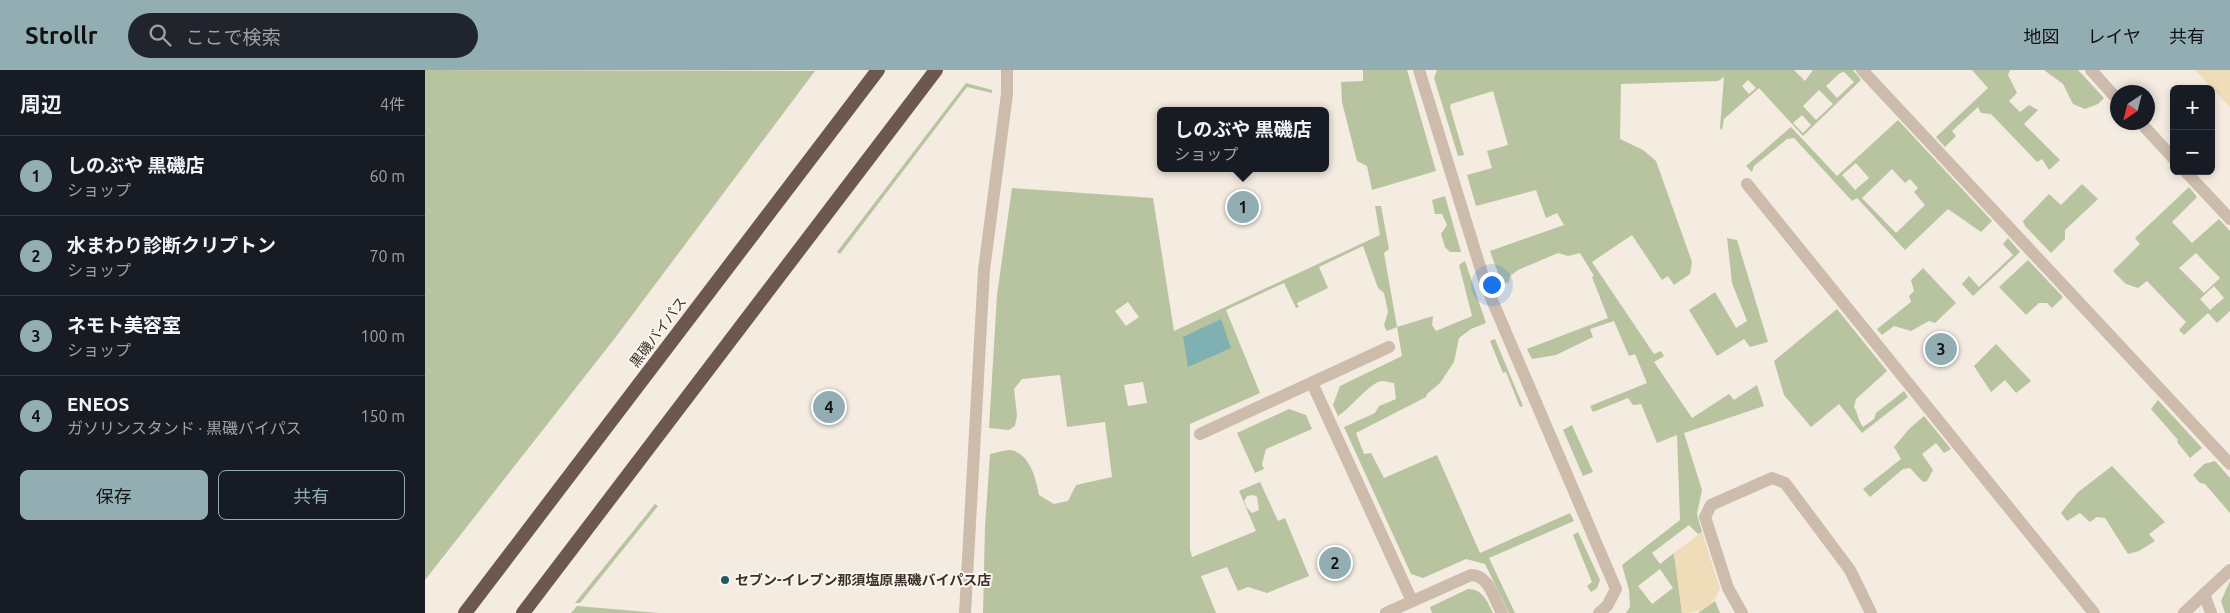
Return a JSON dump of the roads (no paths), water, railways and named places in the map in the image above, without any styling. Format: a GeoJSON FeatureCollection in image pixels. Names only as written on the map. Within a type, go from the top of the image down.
{"type":"FeatureCollection","features":[{"type":"Feature","properties":{"kind":"highway","name":"黒磯バイパス"},"geometry":{"type":"LineString","coordinates":[[465,613],[878,70]]}},
{"type":"Feature","properties":{"kind":"highway"},"geometry":{"type":"LineString","coordinates":[[523,613],[936,70]]}},
{"type":"Feature","properties":{"kind":"street"},"geometry":{"type":"LineString","coordinates":[[965,613],[984,270],[1007,94],[1007,70]]}},
{"type":"Feature","properties":{"kind":"street"},"geometry":{"type":"LineString","coordinates":[[1419,70],[1486,286],[1616,589],[1607,606],[1599,613]]}},
{"type":"Feature","properties":{"kind":"street"},"geometry":{"type":"LineString","coordinates":[[1862,70],[2230,464]]}},
{"type":"Feature","properties":{"kind":"street"},"geometry":{"type":"LineString","coordinates":[[2091,70],[2110,91]]}},
{"type":"Feature","properties":{"kind":"street"},"geometry":{"type":"LineString","coordinates":[[2147,130],[2170,155]]}},
{"type":"Feature","properties":{"kind":"street"},"geometry":{"type":"LineString","coordinates":[[2189,175],[2230,219]]}},
{"type":"Feature","properties":{"kind":"street"},"geometry":{"type":"LineString","coordinates":[[1747,184],[2093,613]]}},
{"type":"Feature","properties":{"kind":"street"},"geometry":{"type":"LineString","coordinates":[[1200,434],[1389,347]]}},
{"type":"Feature","properties":{"kind":"street"},"geometry":{"type":"LineString","coordinates":[[1312,383],[1412,602]]}},
{"type":"Feature","properties":{"kind":"street"},"geometry":{"type":"LineString","coordinates":[[1742,613],[1728,588],[1705,517],[1711,504],[1772,478],[1785,483],[1850,570],[1871,613]]}},
{"type":"Feature","properties":{"kind":"street"},"geometry":{"type":"LineString","coordinates":[[2184,613],[2230,570]]}},
{"type":"Feature","properties":{"kind":"street"},"geometry":{"type":"LineString","coordinates":[[1386,613],[1471,575],[1479,575],[1484,578],[1502,613]]}},
{"type":"Feature","properties":{"kind":"street"},"geometry":{"type":"LineString","coordinates":[[2204,594],[2211,613]]}},
{"type":"Feature","properties":{"kind":"water"},"geometry":{"type":"Polygon","coordinates":[[[1221,319],[1231,348],[1188,367],[1183,337],[1221,319]]]}},
{"type":"Feature","properties":{"kind":"place","name":"しのぶや 黒磯店"},"geometry":{"type":"Point","coordinates":[1243,207]}},
{"type":"Feature","properties":{"kind":"place","name":"ネモト美容室"},"geometry":{"type":"Point","coordinates":[1941,349]}},
{"type":"Feature","properties":{"kind":"place","name":"ENEOS"},"geometry":{"type":"Point","coordinates":[829,407]}},
{"type":"Feature","properties":{"kind":"place","name":"水まわり診断クリプトン"},"geometry":{"type":"Point","coordinates":[1335,563]}},
{"type":"Feature","properties":{"kind":"place","name":"セブン-イレブン那須塩原黒磯バイパス店"},"geometry":{"type":"Point","coordinates":[725,580]}}]}
